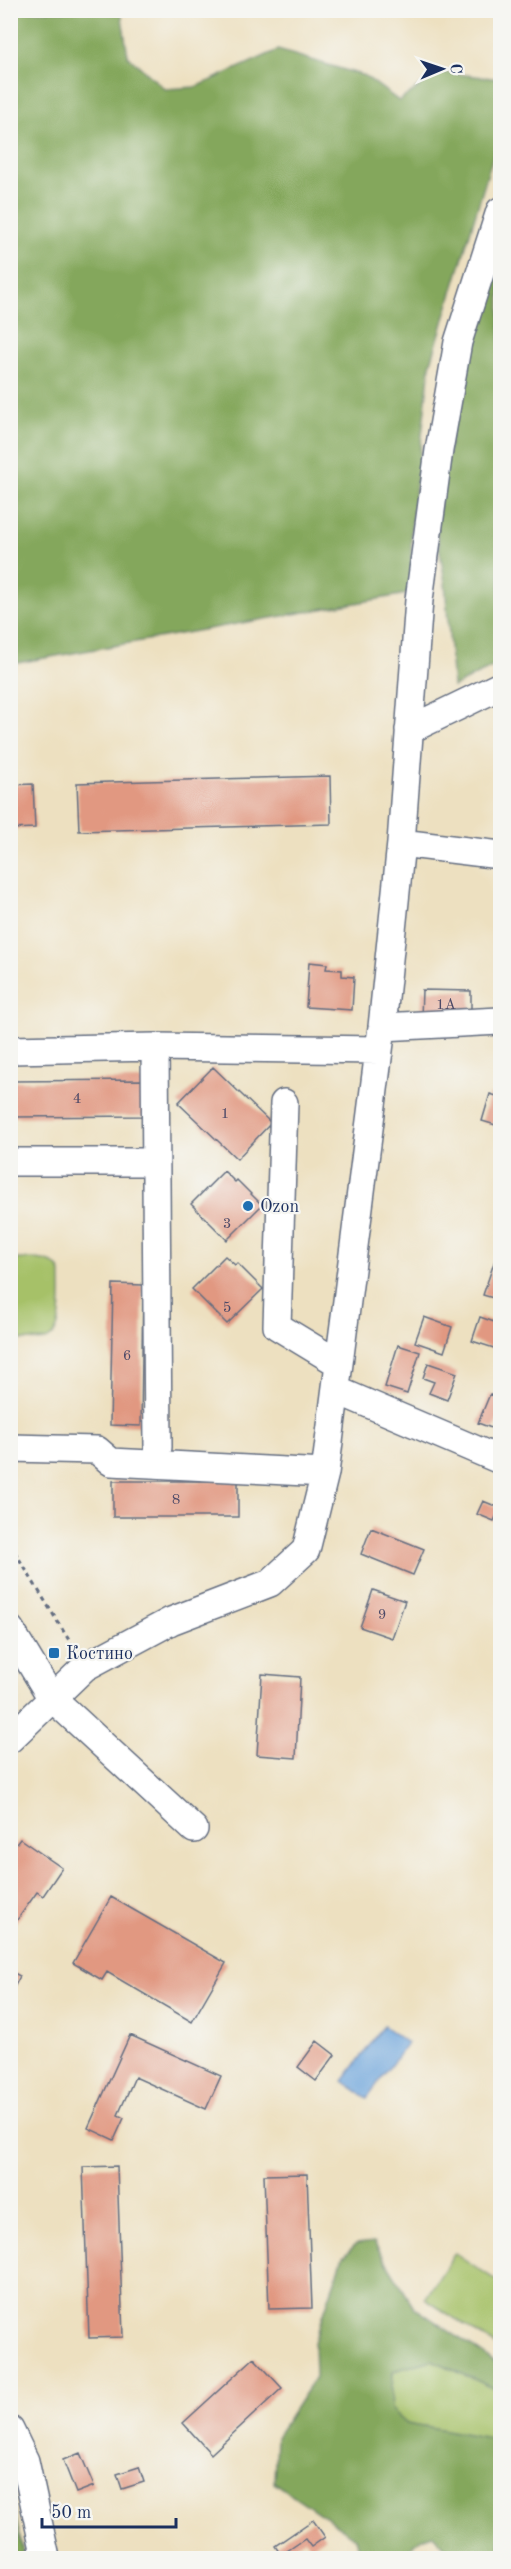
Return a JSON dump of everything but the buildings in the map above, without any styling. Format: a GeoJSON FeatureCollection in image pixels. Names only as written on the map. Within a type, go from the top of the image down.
{"type":"FeatureCollection","features":[{"type":"Feature","properties":{"kind":"street"},"geometry":{"type":"LineString","coordinates":[[10,1739],[51,1697],[85,1667],[171,1622],[270,1583],[306,1550],[325,1473],[381,1038],[401,843],[419,600],[439,450],[456,352],[501,211]]}},
{"type":"Feature","properties":{"kind":"street"},"geometry":{"type":"LineString","coordinates":[[409,730],[501,686]]}},
{"type":"Feature","properties":{"kind":"street"},"geometry":{"type":"LineString","coordinates":[[401,843],[501,855]]}},
{"type":"Feature","properties":{"kind":"street"},"geometry":{"type":"LineString","coordinates":[[10,1050],[381,1038],[501,1021]]}},
{"type":"Feature","properties":{"kind":"street"},"geometry":{"type":"LineString","coordinates":[[155,1047],[158,1447]]}},
{"type":"Feature","properties":{"kind":"street"},"geometry":{"type":"LineString","coordinates":[[284,1103],[277,1326],[338,1363]]}},
{"type":"Feature","properties":{"kind":"street"},"geometry":{"type":"LineString","coordinates":[[10,1162],[155,1162]]}},
{"type":"Feature","properties":{"kind":"street"},"geometry":{"type":"LineString","coordinates":[[336,1390],[501,1461]]}},
{"type":"Feature","properties":{"kind":"street"},"geometry":{"type":"LineString","coordinates":[[10,1448],[97,1450],[111,1462],[325,1473]]}},
{"type":"Feature","properties":{"kind":"street"},"geometry":{"type":"LineString","coordinates":[[10,1629],[51,1697],[194,1829]]}},
{"type":"Feature","properties":{"kind":"street"},"geometry":{"type":"LineString","coordinates":[[10,2430],[25,2461],[46,2559]]}},
{"type":"Feature","properties":{"kind":"path"},"geometry":{"type":"LineString","coordinates":[[10,1460],[14,1548]]}},
{"type":"Feature","properties":{"kind":"path"},"geometry":{"type":"LineString","coordinates":[[10,1544],[85,1667]]}},
{"type":"Feature","properties":{"kind":"green space"},"geometry":{"type":"Polygon","coordinates":[[[11,11],[121,11],[128,56],[165,89],[196,87],[278,50],[365,76],[399,101],[440,72],[500,79],[500,133],[430,366],[411,531],[412,593],[11,664],[11,11]]]}},
{"type":"Feature","properties":{"kind":"green space"},"geometry":{"type":"Polygon","coordinates":[[[500,238],[500,663],[453,687],[445,583],[436,528],[466,345],[500,238]]]}},
{"type":"Feature","properties":{"kind":"green space"},"geometry":{"type":"Polygon","coordinates":[[[11,1259],[46,1261],[52,1263],[61,1272],[59,1322],[51,1337],[40,1341],[11,1339],[11,1259]]]}},
{"type":"Feature","properties":{"kind":"green space"},"geometry":{"type":"Polygon","coordinates":[[[374,2242],[414,2307],[500,2366],[500,2391],[432,2360],[393,2371],[391,2409],[407,2423],[500,2440],[500,2558],[455,2558],[433,2534],[420,2540],[397,2557],[364,2558],[361,2556],[355,2538],[274,2482],[276,2437],[315,2377],[314,2342],[343,2257],[356,2244],[374,2242]]]}},
{"type":"Feature","properties":{"kind":"green space"},"geometry":{"type":"Polygon","coordinates":[[[455,2253],[500,2283],[500,2348],[425,2299],[455,2253]]]}},
{"type":"Feature","properties":{"kind":"green space"},"geometry":{"type":"Polygon","coordinates":[[[432,2360],[500,2391],[500,2440],[406,2423],[391,2409],[393,2371],[432,2360]]]}},
{"type":"Feature","properties":{"kind":"green space"},"geometry":{"type":"Polygon","coordinates":[[[11,2490],[24,2558],[11,2558],[11,2490]]]}},
{"type":"Feature","properties":{"kind":"water"},"geometry":{"type":"Polygon","coordinates":[[[384,2026],[407,2043],[367,2098],[343,2081],[384,2026]]]}},
{"type":"Feature","properties":{"kind":"place","name":"Ozon"},"geometry":{"type":"Point","coordinates":[248,1206]}},
{"type":"Feature","properties":{"kind":"place","name":"Костино"},"geometry":{"type":"Point","coordinates":[54,1653]}}]}
